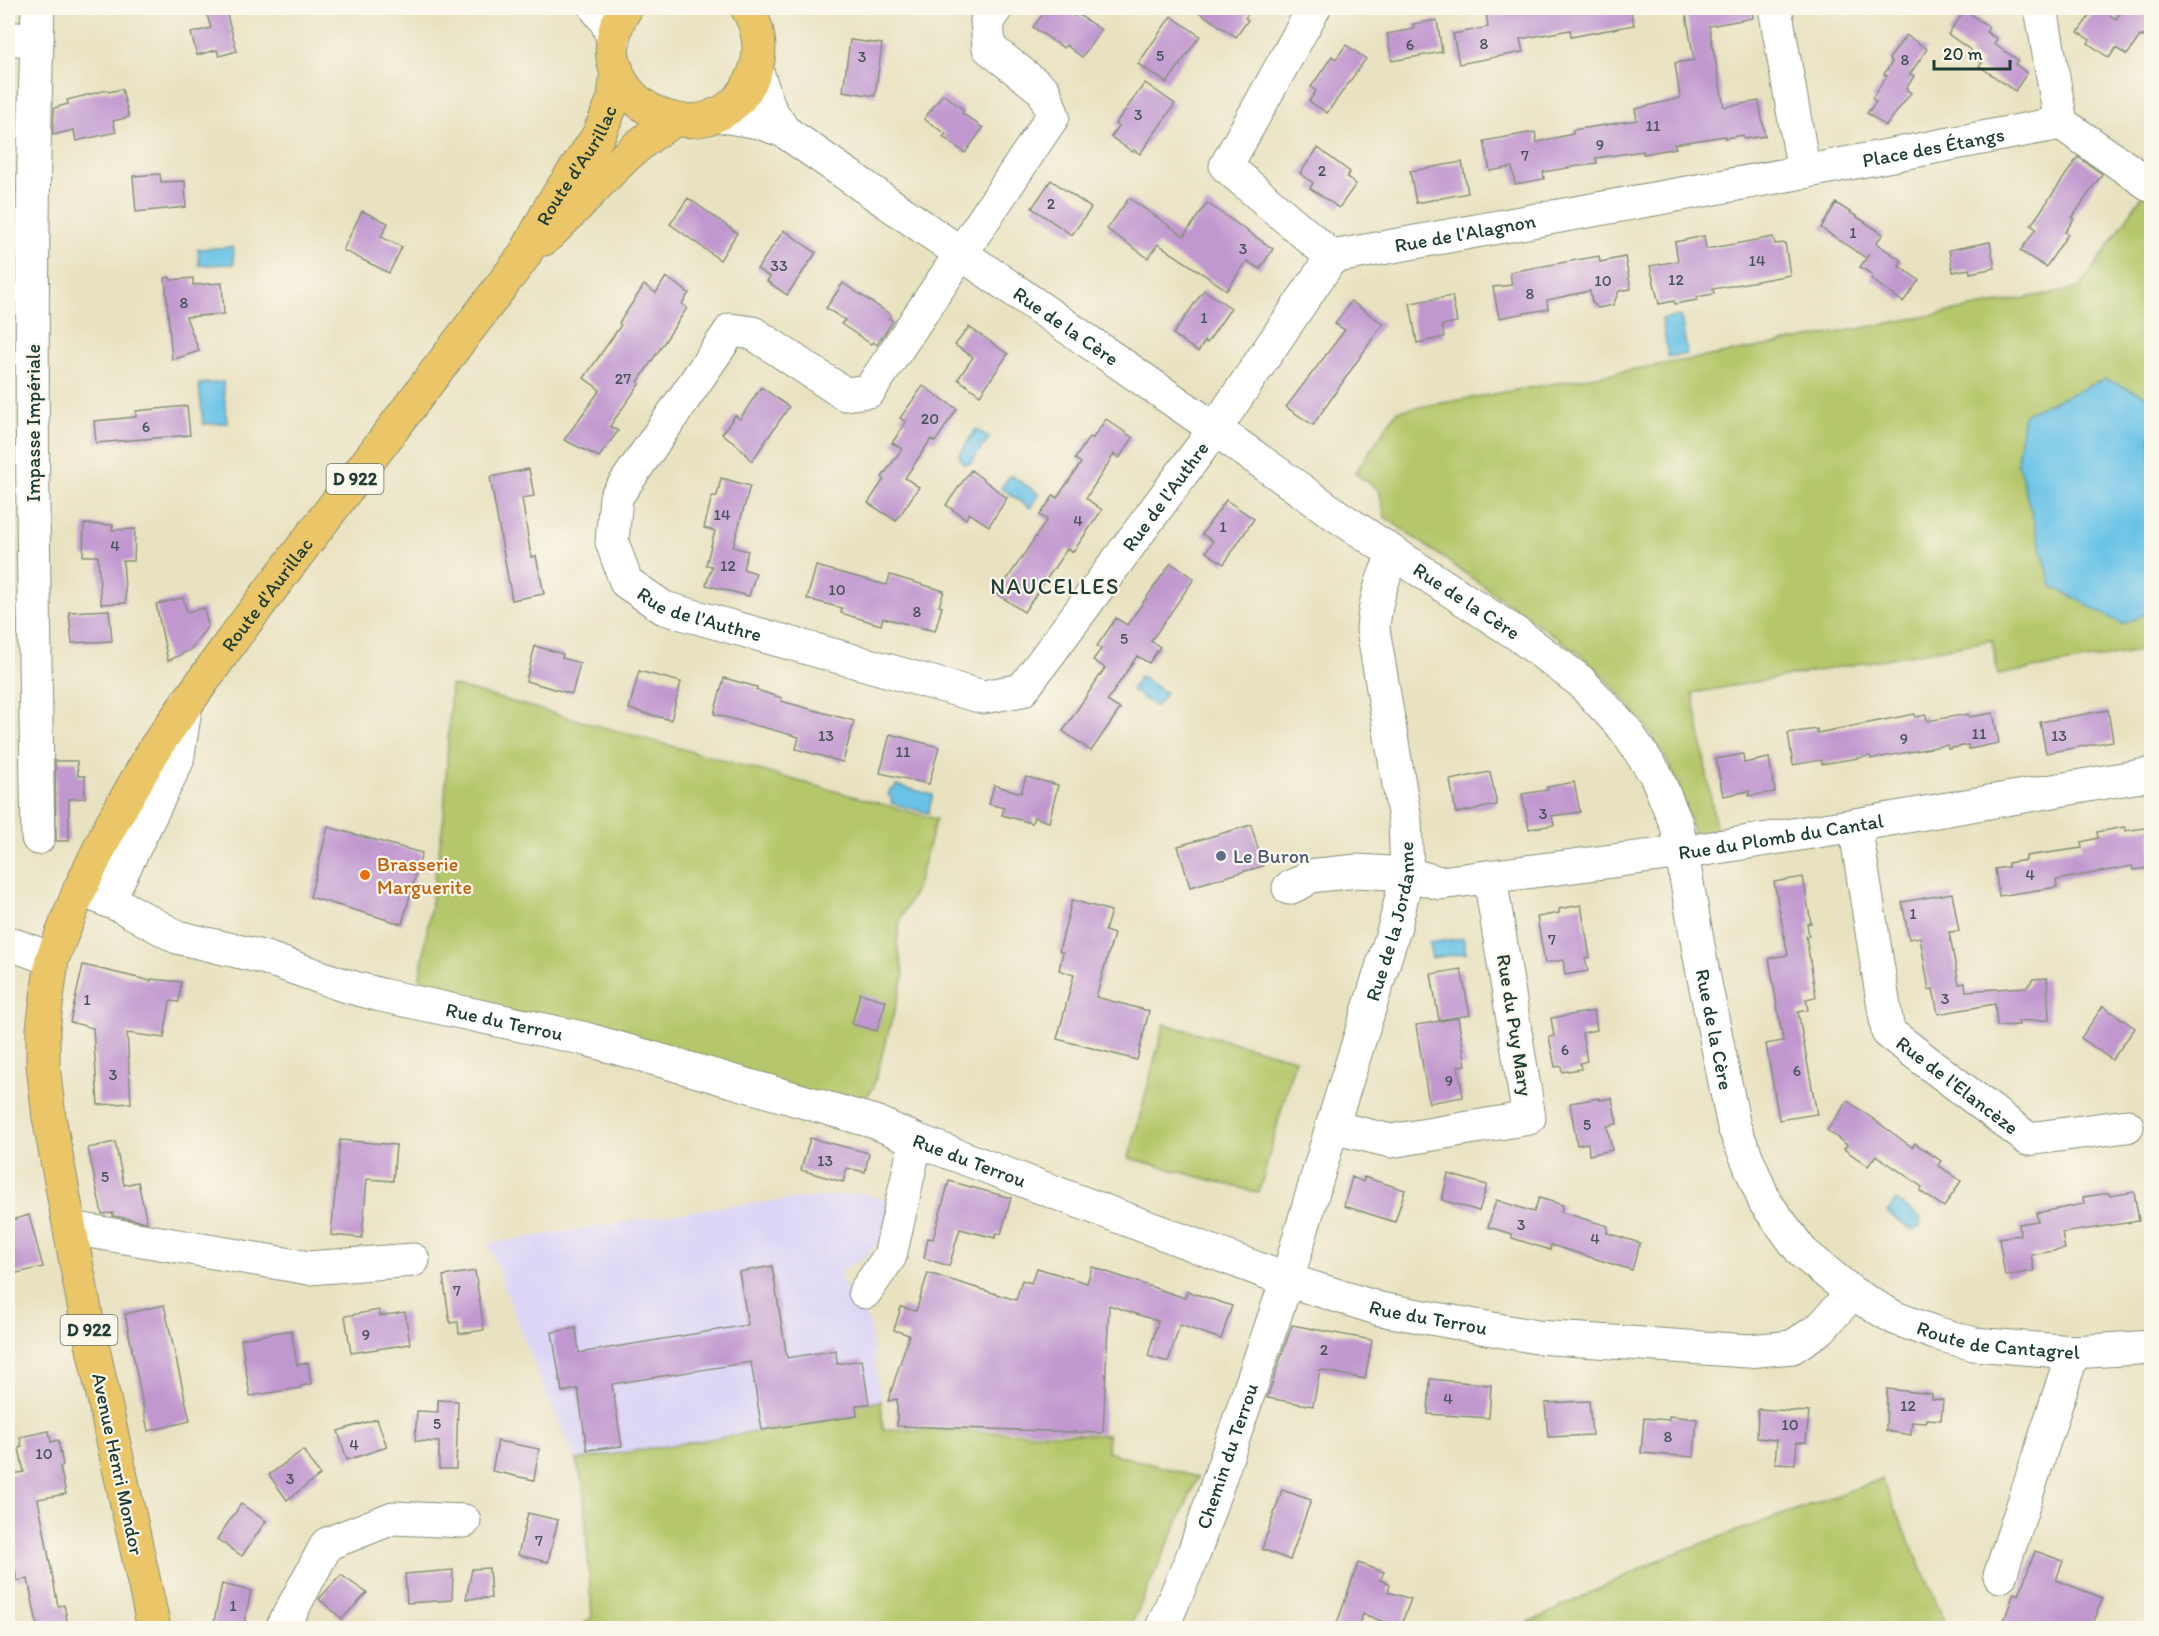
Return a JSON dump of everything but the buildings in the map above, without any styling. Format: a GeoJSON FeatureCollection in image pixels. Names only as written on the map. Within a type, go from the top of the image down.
{"type":"FeatureCollection","features":[{"type":"Feature","properties":{"kind":"main road","name":"Route d'Aurillac"},"geometry":{"type":"LineString","coordinates":[[52,959],[94,895],[137,776],[186,703],[524,256],[552,204],[597,136],[614,99],[617,25],[626,8]]}},
{"type":"Feature","properties":{"kind":"main road"},"geometry":{"type":"LineString","coordinates":[[615,55],[630,94],[652,112],[675,120],[701,119],[715,115],[741,97],[750,85],[756,69],[759,40],[750,9]]}},
{"type":"Feature","properties":{"kind":"main road","name":"Route d'Aurillac"},"geometry":{"type":"LineString","coordinates":[[524,256],[568,217],[621,160],[656,130],[675,120]]}},
{"type":"Feature","properties":{"kind":"main road","name":"Avenue Henri Mondor"},"geometry":{"type":"LineString","coordinates":[[52,959],[43,1029],[43,1065],[49,1117],[87,1321],[154,1629]]}},
{"type":"Feature","properties":{"kind":"street"},"geometry":{"type":"LineString","coordinates":[[596,8],[606,21],[615,55]]}},
{"type":"Feature","properties":{"kind":"street"},"geometry":{"type":"LineString","coordinates":[[963,253],[1053,116],[1044,91],[990,48],[987,21],[996,8]]}},
{"type":"Feature","properties":{"kind":"street"},"geometry":{"type":"LineString","coordinates":[[1215,429],[1332,257],[1226,166],[1314,8]]}},
{"type":"Feature","properties":{"kind":"street"},"geometry":{"type":"LineString","coordinates":[[1774,8],[1804,172]]}},
{"type":"Feature","properties":{"kind":"street"},"geometry":{"type":"LineString","coordinates":[[2041,8],[2061,123],[2151,186]]}},
{"type":"Feature","properties":{"kind":"street","name":"Impasse Impériale"},"geometry":{"type":"LineString","coordinates":[[28,28],[33,164],[21,615],[38,838]]}},
{"type":"Feature","properties":{"kind":"street","name":"Rue de la Cère"},"geometry":{"type":"LineString","coordinates":[[756,69],[770,110],[784,131]]}},
{"type":"Feature","properties":{"kind":"street","name":"Rue de la Cère"},"geometry":{"type":"LineString","coordinates":[[715,115],[759,122],[784,131],[963,253],[1394,555],[1520,636],[1580,681],[1624,728],[1656,775],[1677,826],[1702,968],[1734,1127],[1765,1202],[1802,1252],[1852,1293]]}},
{"type":"Feature","properties":{"kind":"street","name":"Place des Étangs"},"geometry":{"type":"LineString","coordinates":[[1804,172],[2061,123]]}},
{"type":"Feature","properties":{"kind":"street","name":"Rue de l'Alagnon"},"geometry":{"type":"LineString","coordinates":[[1332,257],[1804,172]]}},
{"type":"Feature","properties":{"kind":"street","name":"Rue de l'Authre"},"geometry":{"type":"LineString","coordinates":[[963,253],[869,391],[845,394],[753,333],[731,330],[616,497],[612,542],[626,582],[664,608],[983,697],[1022,690],[1215,429]]}},
{"type":"Feature","properties":{"kind":"street","name":"Rue de la Jordanne"},"geometry":{"type":"LineString","coordinates":[[1287,1280],[1395,926],[1407,874],[1405,820],[1373,629],[1376,601],[1394,555]]}},
{"type":"Feature","properties":{"kind":"street","name":"Rue du Plomb du Cantal"},"geometry":{"type":"LineString","coordinates":[[1289,888],[1309,876],[1357,871],[1407,874],[1440,883],[1682,852],[2151,774]]}},
{"type":"Feature","properties":{"kind":"street","name":"Rue de l'Elancèze"},"geometry":{"type":"LineString","coordinates":[[1855,825],[1888,1032],[2028,1139],[2127,1126]]}},
{"type":"Feature","properties":{"kind":"street","name":"Rue du Puy Mary"},"geometry":{"type":"LineString","coordinates":[[1332,1127],[1391,1141],[1529,1118],[1490,877]]}},
{"type":"Feature","properties":{"kind":"street","name":"Rue du Terrou"},"geometry":{"type":"LineString","coordinates":[[94,895],[121,906],[177,937],[266,958],[343,985],[381,995],[469,1012],[586,1039],[875,1122],[916,1140],[1287,1280],[1380,1309],[1537,1337],[1748,1351],[1792,1347],[1821,1328],[1852,1293]]}},
{"type":"Feature","properties":{"kind":"street"},"geometry":{"type":"LineString","coordinates":[[8,943],[52,959]]}},
{"type":"Feature","properties":{"kind":"street"},"geometry":{"type":"LineString","coordinates":[[865,1292],[890,1256],[916,1140]]}},
{"type":"Feature","properties":{"kind":"street"},"geometry":{"type":"LineString","coordinates":[[71,1228],[309,1268],[413,1260]]}},
{"type":"Feature","properties":{"kind":"street","name":"Chemin du Terrou"},"geometry":{"type":"LineString","coordinates":[[1162,1629],[1194,1553],[1287,1280]]}},
{"type":"Feature","properties":{"kind":"street","name":"Route de Cantagrel"},"geometry":{"type":"LineString","coordinates":[[1852,1293],[1895,1318],[1974,1344],[2073,1352],[2151,1347]]}},
{"type":"Feature","properties":{"kind":"street"},"geometry":{"type":"LineString","coordinates":[[2000,1576],[2073,1352]]}},
{"type":"Feature","properties":{"kind":"street"},"geometry":{"type":"LineString","coordinates":[[282,1629],[327,1544],[393,1518],[464,1521]]}},
{"type":"Feature","properties":{"kind":"shaded area"},"geometry":{"type":"Polygon","coordinates":[[[860,1193],[893,1202],[884,1236],[865,1257],[841,1271],[841,1280],[869,1322],[881,1401],[857,1405],[857,1416],[576,1460],[544,1390],[488,1244],[718,1207],[860,1193]]]}},
{"type":"Feature","properties":{"kind":"green space"},"geometry":{"type":"Polygon","coordinates":[[[2145,191],[2151,195],[2151,649],[1998,675],[1992,640],[1693,693],[1717,834],[1694,836],[1679,786],[1657,744],[1634,711],[1594,667],[1579,653],[1385,517],[1379,490],[1355,473],[1397,411],[2080,288],[2145,191]]]}},
{"type":"Feature","properties":{"kind":"green space"},"geometry":{"type":"Polygon","coordinates":[[[451,685],[936,819],[916,889],[900,920],[897,944],[904,976],[873,1088],[867,1096],[848,1103],[418,991],[444,816],[451,685]]]}},
{"type":"Feature","properties":{"kind":"green space"},"geometry":{"type":"Polygon","coordinates":[[[1164,1024],[1295,1059],[1259,1193],[1129,1158],[1164,1024]]]}},
{"type":"Feature","properties":{"kind":"green space"},"geometry":{"type":"Polygon","coordinates":[[[881,1401],[883,1429],[1108,1435],[1107,1452],[1198,1477],[1130,1628],[579,1628],[592,1617],[583,1485],[576,1460],[857,1416],[856,1405],[881,1401]]]}},
{"type":"Feature","properties":{"kind":"green space"},"geometry":{"type":"Polygon","coordinates":[[[1882,1479],[1948,1628],[1518,1628],[1667,1556],[1882,1479]]]}},
{"type":"Feature","properties":{"kind":"water"},"geometry":{"type":"Polygon","coordinates":[[[233,247],[234,264],[199,265],[198,249],[233,247]]]}},
{"type":"Feature","properties":{"kind":"water"},"geometry":{"type":"Polygon","coordinates":[[[1681,316],[1687,354],[1668,357],[1662,319],[1681,316]]]}},
{"type":"Feature","properties":{"kind":"water"},"geometry":{"type":"Polygon","coordinates":[[[2105,379],[2151,398],[2151,612],[2122,624],[2052,586],[2017,461],[2024,414],[2105,379]]]}},
{"type":"Feature","properties":{"kind":"water"},"geometry":{"type":"Polygon","coordinates":[[[223,382],[227,423],[203,424],[199,384],[223,382]]]}},
{"type":"Feature","properties":{"kind":"water"},"geometry":{"type":"Polygon","coordinates":[[[976,429],[989,438],[971,463],[963,464],[959,455],[976,429]]]}},
{"type":"Feature","properties":{"kind":"water"},"geometry":{"type":"Polygon","coordinates":[[[1010,475],[1039,494],[1030,508],[1001,488],[1010,475]]]}},
{"type":"Feature","properties":{"kind":"water"},"geometry":{"type":"Polygon","coordinates":[[[1140,676],[1166,693],[1156,707],[1131,690],[1140,676]]]}},
{"type":"Feature","properties":{"kind":"water"},"geometry":{"type":"Polygon","coordinates":[[[896,785],[933,795],[928,813],[891,803],[892,800],[888,794],[896,785]]]}},
{"type":"Feature","properties":{"kind":"water"},"geometry":{"type":"Polygon","coordinates":[[[1463,938],[1466,953],[1432,958],[1429,943],[1463,938]]]}},
{"type":"Feature","properties":{"kind":"water"},"geometry":{"type":"Polygon","coordinates":[[[1896,1200],[1921,1218],[1920,1227],[1912,1230],[1887,1213],[1896,1200]]]}},
{"type":"Feature","properties":{"kind":"place","name":"Le Buron"},"geometry":{"type":"Point","coordinates":[1221,856]}},
{"type":"Feature","properties":{"kind":"place","name":"Brasserie Marguerite"},"geometry":{"type":"Point","coordinates":[365,875]}},
{"type":"Feature","properties":{"kind":"district","name":"NAUCELLES"},"geometry":{"type":"Point","coordinates":[1055,586]}}]}
